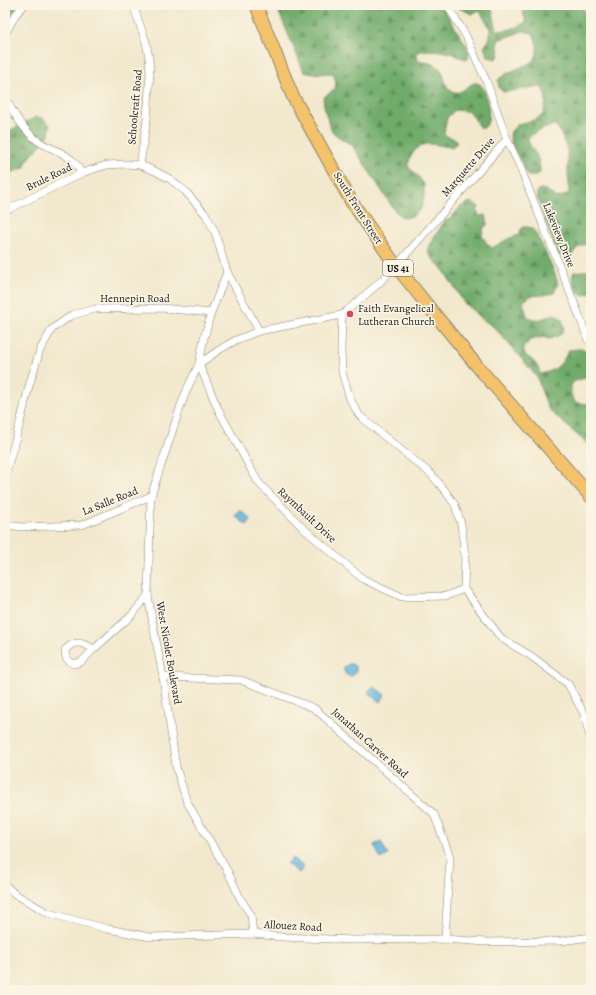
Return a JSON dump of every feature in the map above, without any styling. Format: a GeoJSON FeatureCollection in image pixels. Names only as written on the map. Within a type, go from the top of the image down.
{"type":"FeatureCollection","features":[{"type":"Feature","properties":{"kind":"highway","name":"South Front Street"},"geometry":{"type":"LineString","coordinates":[[256,5],[293,97],[350,201],[396,266],[477,366],[591,497]]}},
{"type":"Feature","properties":{"kind":"street"},"geometry":{"type":"LineString","coordinates":[[5,34],[16,14],[24,5]]}},
{"type":"Feature","properties":{"kind":"street","name":"Schoolcraft Road"},"geometry":{"type":"LineString","coordinates":[[133,5],[146,42],[150,73],[147,119],[140,165]]}},
{"type":"Feature","properties":{"kind":"street","name":"Marquette Drive"},"geometry":{"type":"LineString","coordinates":[[342,315],[396,266],[507,138],[487,83],[466,36],[447,5]]}},
{"type":"Feature","properties":{"kind":"street"},"geometry":{"type":"LineString","coordinates":[[5,97],[19,121],[29,133],[39,142],[75,162],[82,173]]}},
{"type":"Feature","properties":{"kind":"street","name":"Lakeview Drive"},"geometry":{"type":"LineString","coordinates":[[507,138],[520,167],[588,340]]}},
{"type":"Feature","properties":{"kind":"street","name":"Brule Road"},"geometry":{"type":"LineString","coordinates":[[5,211],[82,173],[107,165],[140,165]]}},
{"type":"Feature","properties":{"kind":"street"},"geometry":{"type":"LineString","coordinates":[[140,165],[170,179],[185,190],[206,215],[215,232],[227,272],[259,331]]}},
{"type":"Feature","properties":{"kind":"street","name":"West Nicolet Boulevard"},"geometry":{"type":"LineString","coordinates":[[227,272],[211,313],[199,364],[181,405],[151,496],[148,595],[163,677],[176,767],[187,802],[251,915],[253,934]]}},
{"type":"Feature","properties":{"kind":"street","name":"Hennepin Road"},"geometry":{"type":"LineString","coordinates":[[5,476],[40,350],[52,329],[72,315],[95,309],[162,308],[211,313]]}},
{"type":"Feature","properties":{"kind":"street"},"geometry":{"type":"LineString","coordinates":[[342,315],[342,372],[350,399],[359,415],[431,474],[446,492],[455,505],[461,524],[465,555],[464,590],[501,638],[531,656],[568,684],[584,714],[591,741]]}},
{"type":"Feature","properties":{"kind":"street","name":"West Nicolet Boulevard"},"geometry":{"type":"LineString","coordinates":[[199,364],[236,340],[259,331],[342,315]]}},
{"type":"Feature","properties":{"kind":"street","name":"Raymbault Drive"},"geometry":{"type":"LineString","coordinates":[[199,364],[218,409],[258,482],[304,529],[363,579],[402,597],[446,596],[464,590]]}},
{"type":"Feature","properties":{"kind":"street","name":"La Salle Road"},"geometry":{"type":"LineString","coordinates":[[5,525],[82,525],[151,496]]}},
{"type":"Feature","properties":{"kind":"street"},"geometry":{"type":"LineString","coordinates":[[94,649],[132,615],[148,595]]}},
{"type":"Feature","properties":{"kind":"street","name":"Jonathan Carver Road"},"geometry":{"type":"LineString","coordinates":[[163,677],[241,680],[314,708],[434,814],[450,857],[445,939]]}},
{"type":"Feature","properties":{"kind":"street","name":"Allouez Road"},"geometry":{"type":"LineString","coordinates":[[5,885],[15,894],[48,913],[108,929],[150,937],[253,934],[282,937],[354,940],[445,939],[486,942],[591,938]]}},
{"type":"Feature","properties":{"kind":"green space"},"geometry":{"type":"Polygon","coordinates":[[[5,5],[19,5],[5,25],[5,5]]]}},
{"type":"Feature","properties":{"kind":"green space"},"geometry":{"type":"Polygon","coordinates":[[[276,5],[441,5],[466,45],[469,52],[468,59],[446,52],[429,50],[417,52],[418,61],[431,63],[441,69],[446,85],[452,91],[462,91],[474,83],[480,85],[483,88],[487,99],[489,111],[488,121],[484,128],[479,127],[470,113],[455,110],[447,118],[444,133],[446,136],[455,139],[457,143],[452,147],[425,144],[414,151],[408,167],[424,184],[424,197],[421,209],[413,216],[403,218],[395,211],[352,145],[339,137],[331,129],[325,111],[323,98],[335,89],[336,82],[333,73],[314,74],[304,72],[276,5]]]}},
{"type":"Feature","properties":{"kind":"green space"},"geometry":{"type":"Polygon","coordinates":[[[460,5],[491,5],[497,30],[505,30],[520,26],[526,22],[521,5],[582,5],[591,28],[591,243],[585,244],[575,250],[572,255],[565,258],[557,252],[537,197],[537,193],[540,189],[546,190],[556,198],[569,193],[567,149],[559,129],[553,125],[528,137],[539,164],[540,173],[535,176],[528,176],[511,143],[511,131],[518,124],[537,119],[543,115],[546,101],[544,91],[542,87],[503,92],[499,88],[498,80],[506,74],[529,64],[534,59],[537,53],[537,45],[533,33],[523,31],[498,40],[499,56],[496,59],[488,57],[484,47],[489,40],[491,29],[479,10],[472,14],[459,8],[460,5]]]}},
{"type":"Feature","properties":{"kind":"green space"},"geometry":{"type":"Polygon","coordinates":[[[36,117],[42,118],[50,125],[49,135],[27,161],[24,168],[5,175],[5,136],[7,132],[36,117]]]}},
{"type":"Feature","properties":{"kind":"green space"},"geometry":{"type":"Polygon","coordinates":[[[471,202],[479,207],[477,211],[479,216],[485,215],[487,218],[487,225],[484,227],[482,235],[492,248],[510,238],[519,235],[520,231],[524,227],[530,228],[534,231],[544,249],[558,285],[554,293],[530,296],[523,302],[527,316],[534,320],[555,314],[562,319],[564,328],[561,334],[556,337],[549,339],[543,337],[530,340],[523,348],[526,355],[537,365],[540,374],[555,369],[569,350],[583,349],[591,352],[591,376],[575,381],[571,385],[571,395],[576,403],[589,404],[591,402],[591,447],[549,410],[538,379],[532,371],[495,328],[482,319],[463,302],[444,271],[429,255],[428,249],[432,240],[444,222],[454,215],[460,207],[471,202]]]}},
{"type":"Feature","properties":{"kind":"green space"},"geometry":{"type":"Polygon","coordinates":[[[591,270],[591,293],[582,296],[572,282],[574,272],[591,270]]]}},
{"type":"Feature","properties":{"kind":"water"},"geometry":{"type":"Polygon","coordinates":[[[240,510],[251,519],[247,525],[235,516],[240,510]]]}},
{"type":"Feature","properties":{"kind":"water"},"geometry":{"type":"Polygon","coordinates":[[[348,664],[352,664],[356,670],[352,676],[348,676],[344,672],[344,668],[348,664]]]}},
{"type":"Feature","properties":{"kind":"water"},"geometry":{"type":"Polygon","coordinates":[[[373,686],[385,695],[380,702],[368,692],[373,686]]]}},
{"type":"Feature","properties":{"kind":"water"},"geometry":{"type":"Polygon","coordinates":[[[381,842],[388,855],[381,859],[374,845],[381,842]]]}},
{"type":"Feature","properties":{"kind":"water"},"geometry":{"type":"Polygon","coordinates":[[[292,858],[304,867],[299,873],[287,864],[292,858]]]}},
{"type":"Feature","properties":{"kind":"place","name":"Faith Evangelical Lutheran Church"},"geometry":{"type":"Point","coordinates":[350,314]}}]}
